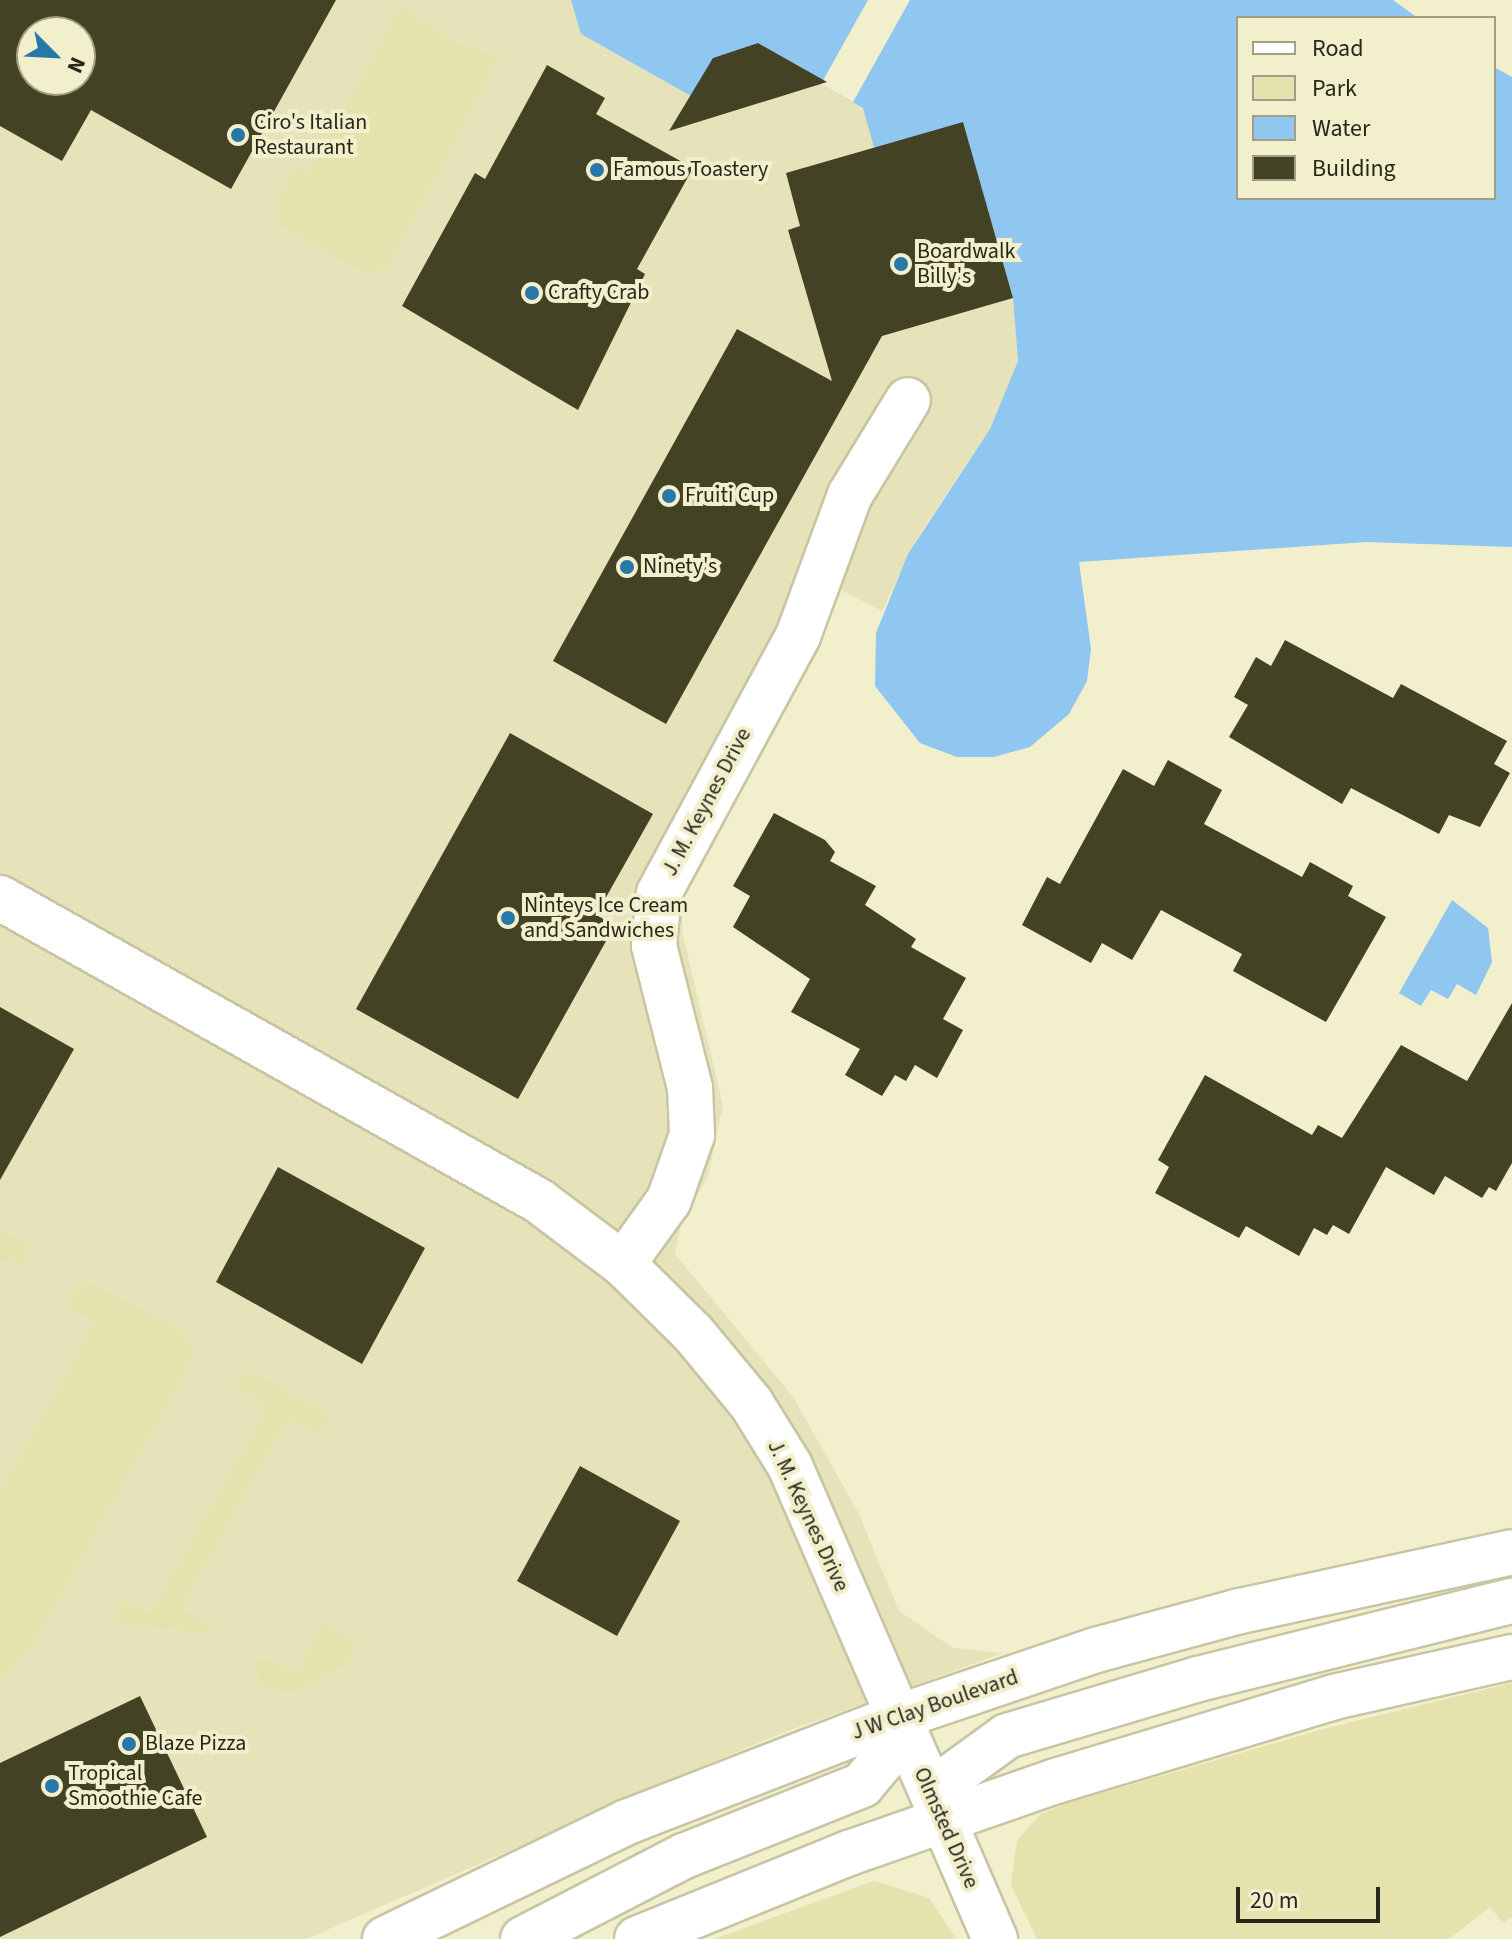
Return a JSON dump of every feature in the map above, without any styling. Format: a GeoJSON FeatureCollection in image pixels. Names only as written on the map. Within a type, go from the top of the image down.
{"type":"FeatureCollection","features":[{"type":"Feature","properties":{"kind":"street","name":"J. M. Keynes Drive"},"geometry":{"type":"LineString","coordinates":[[623,1264],[669,1200],[692,1135],[690,1088],[654,946],[659,893],[798,636],[850,495],[908,400]]}},
{"type":"Feature","properties":{"kind":"street","name":"J. M. Keynes Drive"},"geometry":{"type":"LineString","coordinates":[[0,898],[511,1184],[623,1264],[718,1361],[765,1423],[790,1466],[898,1717]]}},
{"type":"Feature","properties":{"kind":"street","name":"J W Clay Boulevard"},"geometry":{"type":"LineString","coordinates":[[385,1939],[627,1822],[898,1717],[1226,1614],[1512,1552]]}},
{"type":"Feature","properties":{"kind":"street"},"geometry":{"type":"LineString","coordinates":[[941,1819],[941,1793],[949,1778],[1007,1736],[1198,1679],[1512,1601]]}},
{"type":"Feature","properties":{"kind":"street"},"geometry":{"type":"LineString","coordinates":[[637,1939],[941,1819],[1239,1724],[1512,1657]]}},
{"type":"Feature","properties":{"kind":"street","name":"Olmsted Drive"},"geometry":{"type":"LineString","coordinates":[[898,1717],[995,1939]]}},
{"type":"Feature","properties":{"kind":"street"},"geometry":{"type":"LineString","coordinates":[[523,1939],[684,1856],[862,1785],[890,1757],[899,1738],[898,1717]]}},
{"type":"Feature","properties":{"kind":"shaded area"},"geometry":{"type":"Polygon","coordinates":[[[0,0],[571,0],[581,34],[724,114],[821,84],[863,108],[963,122],[1013,298],[1018,361],[990,429],[919,535],[882,611],[839,589],[801,677],[684,888],[682,931],[723,1106],[708,1176],[681,1225],[675,1254],[793,1397],[858,1512],[899,1611],[953,1648],[1003,1653],[774,1736],[306,1939],[0,1939],[0,0]]]}},
{"type":"Feature","properties":{"kind":"green space"},"geometry":{"type":"Polygon","coordinates":[[[401,6],[450,40],[500,57],[388,267],[367,274],[280,226],[274,206],[295,167],[308,174],[401,6]]]}},
{"type":"Feature","properties":{"kind":"green space"},"geometry":{"type":"Polygon","coordinates":[[[0,1229],[27,1245],[24,1264],[0,1259],[0,1229]]]}},
{"type":"Feature","properties":{"kind":"green space"},"geometry":{"type":"Polygon","coordinates":[[[85,1280],[184,1332],[193,1359],[34,1643],[0,1681],[0,1492],[95,1322],[63,1303],[85,1280]]]}},
{"type":"Feature","properties":{"kind":"green space"},"geometry":{"type":"Polygon","coordinates":[[[256,1374],[321,1410],[328,1428],[316,1433],[287,1419],[181,1608],[211,1626],[211,1634],[117,1622],[118,1600],[150,1614],[267,1409],[237,1386],[243,1375],[256,1374]]]}},
{"type":"Feature","properties":{"kind":"green space"},"geometry":{"type":"Polygon","coordinates":[[[324,1622],[356,1643],[347,1664],[296,1693],[258,1686],[257,1660],[269,1659],[296,1673],[324,1622]]]}},
{"type":"Feature","properties":{"kind":"green space"},"geometry":{"type":"Polygon","coordinates":[[[1512,1683],[1512,1916],[1503,1923],[1490,1907],[1449,1939],[1037,1939],[1011,1885],[1017,1840],[1041,1814],[1068,1803],[1327,1728],[1512,1683]]]}},
{"type":"Feature","properties":{"kind":"green space"},"geometry":{"type":"Polygon","coordinates":[[[874,1881],[929,1898],[956,1939],[714,1939],[874,1881]]]}},
{"type":"Feature","properties":{"kind":"water"},"geometry":{"type":"Polygon","coordinates":[[[571,0],[1393,0],[1415,16],[1236,16],[1236,200],[1496,200],[1496,68],[1512,77],[1512,547],[1366,542],[1079,562],[1091,649],[1087,681],[1069,714],[1030,747],[994,757],[957,757],[920,743],[875,686],[876,633],[908,554],[990,429],[1018,361],[1013,298],[963,123],[874,148],[863,108],[821,84],[811,87],[804,69],[758,43],[714,58],[691,96],[581,34],[571,0]]]}},
{"type":"Feature","properties":{"kind":"water"},"geometry":{"type":"Polygon","coordinates":[[[1452,900],[1488,928],[1492,962],[1476,995],[1457,984],[1448,999],[1431,990],[1421,1006],[1399,993],[1452,900]]]}},
{"type":"Feature","properties":{"kind":"pier"},"geometry":{"type":"Polygon","coordinates":[[[868,0],[910,0],[853,102],[821,84],[868,0]]]}},
{"type":"Feature","properties":{"kind":"building"},"geometry":{"type":"Polygon","coordinates":[[[0,0],[336,0],[231,189],[91,110],[62,161],[0,126],[0,0]]]}},
{"type":"Feature","properties":{"kind":"building"},"geometry":{"type":"Polygon","coordinates":[[[758,43],[827,82],[669,131],[713,58],[758,43]]]}},
{"type":"Feature","properties":{"kind":"building"},"geometry":{"type":"Polygon","coordinates":[[[547,65],[605,98],[596,114],[693,168],[637,269],[645,274],[578,410],[402,306],[475,173],[485,179],[547,65]]]}},
{"type":"Feature","properties":{"kind":"building"},"geometry":{"type":"Polygon","coordinates":[[[963,122],[1013,298],[882,336],[666,724],[553,661],[737,329],[832,381],[788,230],[800,226],[786,173],[963,122]]]}},
{"type":"Feature","properties":{"kind":"building"},"geometry":{"type":"Polygon","coordinates":[[[1285,640],[1393,698],[1401,684],[1507,741],[1494,764],[1510,773],[1480,827],[1449,815],[1439,834],[1351,788],[1342,804],[1229,737],[1248,705],[1234,697],[1256,657],[1271,666],[1285,640]]]}},
{"type":"Feature","properties":{"kind":"building"},"geometry":{"type":"Polygon","coordinates":[[[510,733],[653,814],[596,915],[615,925],[518,1099],[356,1009],[510,733]]]}},
{"type":"Feature","properties":{"kind":"building"},"geometry":{"type":"Polygon","coordinates":[[[1168,760],[1222,790],[1204,824],[1302,877],[1310,862],[1353,886],[1348,896],[1386,917],[1326,1022],[1233,971],[1242,954],[1161,910],[1132,960],[1102,943],[1091,963],[1022,925],[1047,877],[1060,884],[1123,769],[1154,786],[1168,760]]]}},
{"type":"Feature","properties":{"kind":"building"},"geometry":{"type":"Polygon","coordinates":[[[774,813],[825,840],[835,852],[830,861],[876,886],[865,905],[916,939],[911,947],[966,978],[943,1019],[963,1030],[937,1078],[915,1065],[906,1081],[895,1075],[882,1096],[845,1075],[860,1049],[791,1012],[810,979],[733,927],[750,896],[733,886],[774,813]]]}},
{"type":"Feature","properties":{"kind":"building"},"geometry":{"type":"Polygon","coordinates":[[[1512,1003],[1512,1163],[1496,1191],[1489,1187],[1482,1198],[1445,1176],[1434,1195],[1386,1167],[1349,1234],[1333,1225],[1327,1235],[1314,1228],[1299,1256],[1246,1226],[1239,1238],[1155,1193],[1169,1167],[1158,1160],[1205,1075],[1312,1135],[1318,1125],[1342,1138],[1401,1045],[1467,1081],[1512,1003]]]}},
{"type":"Feature","properties":{"kind":"building"},"geometry":{"type":"Polygon","coordinates":[[[0,1007],[74,1049],[0,1180],[0,1007]]]}},
{"type":"Feature","properties":{"kind":"building"},"geometry":{"type":"Polygon","coordinates":[[[278,1167],[425,1248],[362,1364],[216,1282],[278,1167]]]}},
{"type":"Feature","properties":{"kind":"building"},"geometry":{"type":"Polygon","coordinates":[[[580,1466],[680,1521],[617,1636],[517,1581],[580,1466]]]}},
{"type":"Feature","properties":{"kind":"building"},"geometry":{"type":"Polygon","coordinates":[[[140,1696],[207,1837],[0,1937],[0,1763],[140,1696]]]}},
{"type":"Feature","properties":{"kind":"place","name":"Ciro's Italian Restaurant"},"geometry":{"type":"Point","coordinates":[238,135]}},
{"type":"Feature","properties":{"kind":"place","name":"Famous Toastery"},"geometry":{"type":"Point","coordinates":[597,170]}},
{"type":"Feature","properties":{"kind":"place","name":"Boardwalk Billy's"},"geometry":{"type":"Point","coordinates":[901,264]}},
{"type":"Feature","properties":{"kind":"place","name":"Crafty Crab"},"geometry":{"type":"Point","coordinates":[532,293]}},
{"type":"Feature","properties":{"kind":"place","name":"Fruiti Cup"},"geometry":{"type":"Point","coordinates":[669,496]}},
{"type":"Feature","properties":{"kind":"place","name":"Ninety's"},"geometry":{"type":"Point","coordinates":[627,567]}},
{"type":"Feature","properties":{"kind":"place","name":"Ninteys Ice Cream and Sandwiches"},"geometry":{"type":"Point","coordinates":[508,918]}},
{"type":"Feature","properties":{"kind":"place","name":"Blaze Pizza"},"geometry":{"type":"Point","coordinates":[129,1744]}},
{"type":"Feature","properties":{"kind":"place","name":"Tropical Smoothie Cafe"},"geometry":{"type":"Point","coordinates":[52,1786]}}]}
